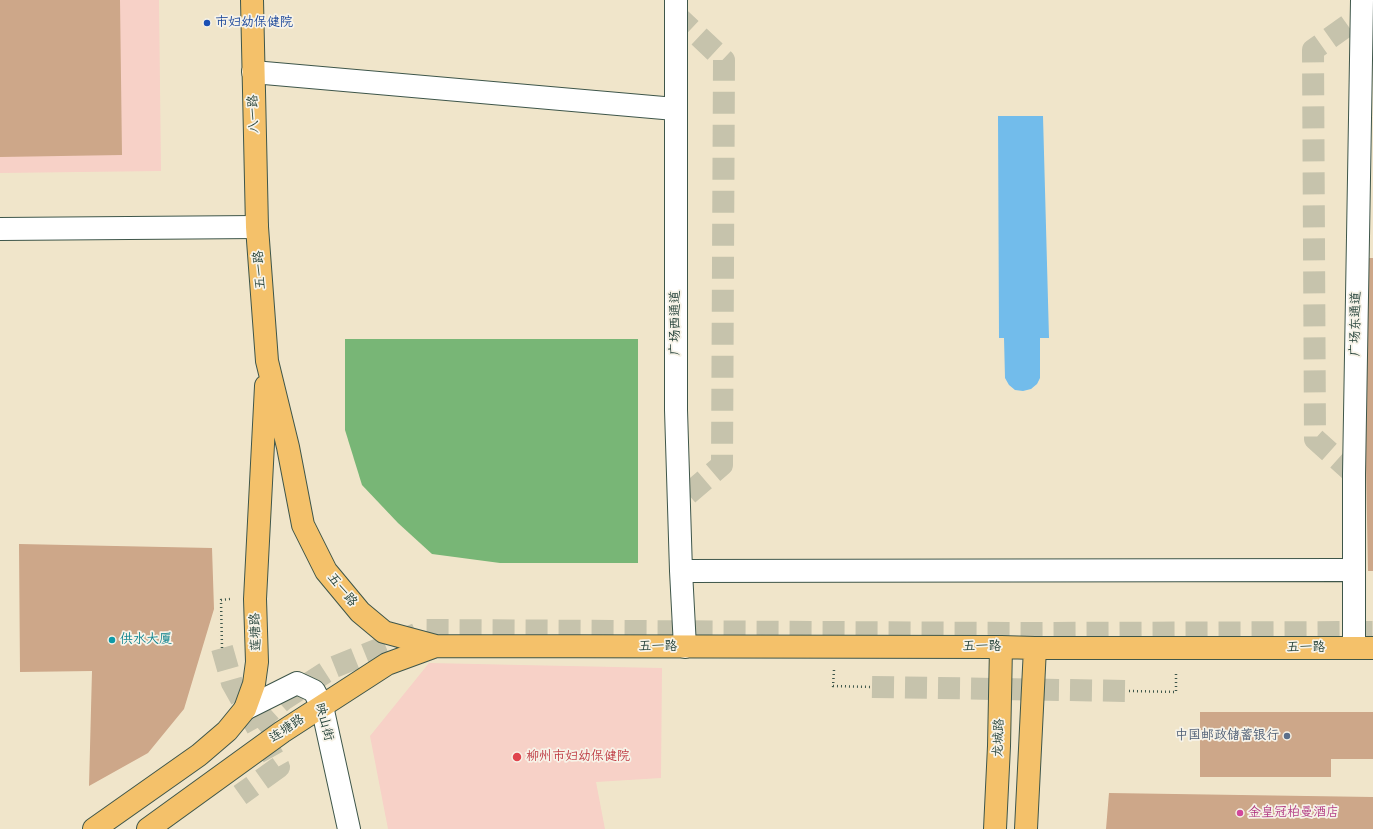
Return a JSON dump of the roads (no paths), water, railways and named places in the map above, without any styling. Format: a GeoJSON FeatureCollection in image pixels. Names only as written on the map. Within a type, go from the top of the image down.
{"type":"FeatureCollection","features":[{"type":"Feature","properties":{"kind":"main road","name":"八一路"},"geometry":{"type":"LineString","coordinates":[[252,0],[257,227]]}},
{"type":"Feature","properties":{"kind":"main road","name":"五一路"},"geometry":{"type":"LineString","coordinates":[[257,227],[267,361],[288,447],[303,525],[326,571],[360,612],[384,632],[436,646],[1363,648]]}},
{"type":"Feature","properties":{"kind":"main road","name":"莲塘路"},"geometry":{"type":"LineString","coordinates":[[94,829],[199,755],[226,731],[245,709],[254,684],[257,662],[255,599],[267,361]]}},
{"type":"Feature","properties":{"kind":"main road","name":"连塘路"},"geometry":{"type":"LineString","coordinates":[[148,829],[282,732],[387,664],[436,646]]}},
{"type":"Feature","properties":{"kind":"main road","name":"龙城路"},"geometry":{"type":"LineString","coordinates":[[995,829],[999,746],[1001,647]]}},
{"type":"Feature","properties":{"kind":"main road"},"geometry":{"type":"LineString","coordinates":[[1026,829],[1034,648]]}},
{"type":"Feature","properties":{"kind":"street","name":"广场西通道"},"geometry":{"type":"LineString","coordinates":[[676,0],[676,410],[685,647]]}},
{"type":"Feature","properties":{"kind":"street","name":"广场东通道"},"geometry":{"type":"LineString","coordinates":[[1362,0],[1354,466],[1363,648]]}},
{"type":"Feature","properties":{"kind":"street"},"geometry":{"type":"LineString","coordinates":[[253,72],[675,108]]}},
{"type":"Feature","properties":{"kind":"street"},"geometry":{"type":"LineString","coordinates":[[0,229],[257,227]]}},
{"type":"Feature","properties":{"kind":"street"},"geometry":{"type":"LineString","coordinates":[[681,571],[1342,570]]}},
{"type":"Feature","properties":{"kind":"street","name":"映山街"},"geometry":{"type":"LineString","coordinates":[[245,709],[297,683],[314,690],[322,706],[349,829]]}},
{"type":"Feature","properties":{"kind":"water"},"geometry":{"type":"Polygon","coordinates":[[[998,116],[1043,116],[1049,338],[1040,338],[1040,378],[1037,384],[1031,389],[1023,391],[1015,390],[1009,385],[1005,378],[1004,338],[999,338],[998,116]]]}},
{"type":"Feature","properties":{"kind":"tunnel"},"geometry":{"type":"LineString","coordinates":[[675,14],[724,60],[722,465],[679,502]]}},
{"type":"Feature","properties":{"kind":"tunnel"},"geometry":{"type":"LineString","coordinates":[[1354,474],[1315,439],[1313,50],[1362,15]]}},
{"type":"Feature","properties":{"kind":"tunnel"},"geometry":{"type":"LineString","coordinates":[[255,725],[283,700],[334,667],[426,630],[1028,633],[1373,632]]}},
{"type":"Feature","properties":{"kind":"tunnel"},"geometry":{"type":"LineString","coordinates":[[222,648],[232,683],[279,767],[240,795]]}},
{"type":"Feature","properties":{"kind":"tunnel"},"geometry":{"type":"LineString","coordinates":[[872,687],[1129,691]]}},
{"type":"Feature","properties":{"kind":"place","name":"市妇幼保健院"},"geometry":{"type":"Point","coordinates":[207,23]}},
{"type":"Feature","properties":{"kind":"place","name":"供水大厦"},"geometry":{"type":"Point","coordinates":[112,640]}},
{"type":"Feature","properties":{"kind":"place","name":"中国邮政储蓄银行"},"geometry":{"type":"Point","coordinates":[1287,736]}},
{"type":"Feature","properties":{"kind":"place","name":"柳州市妇幼保健院"},"geometry":{"type":"Point","coordinates":[517,757]}},
{"type":"Feature","properties":{"kind":"place","name":"金皇冠柏曼酒店"},"geometry":{"type":"Point","coordinates":[1240,813]}}]}
